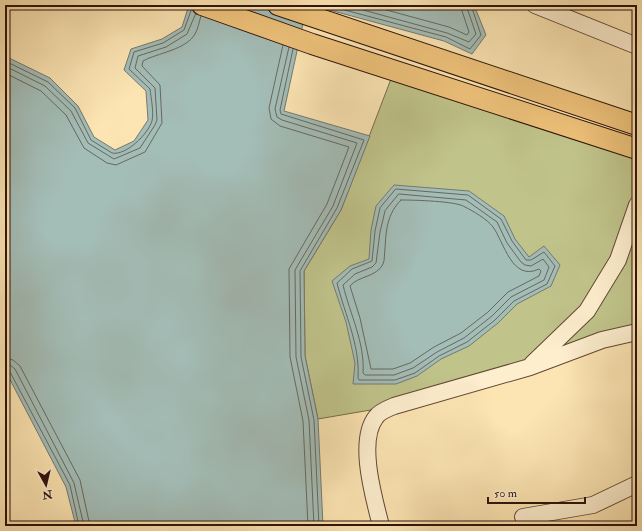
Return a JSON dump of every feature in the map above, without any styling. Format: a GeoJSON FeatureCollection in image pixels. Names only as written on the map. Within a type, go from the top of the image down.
{"type":"FeatureCollection","features":[{"type":"Feature","properties":{"kind":"main road"},"geometry":{"type":"LineString","coordinates":[[202,5],[312,44],[637,149]]}},
{"type":"Feature","properties":{"kind":"main road"},"geometry":{"type":"LineString","coordinates":[[278,5],[637,125]]}},
{"type":"Feature","properties":{"kind":"lane"},"geometry":{"type":"LineString","coordinates":[[535,5],[637,46]]}},
{"type":"Feature","properties":{"kind":"lane"},"geometry":{"type":"LineString","coordinates":[[530,367],[587,311],[618,260],[637,205]]}},
{"type":"Feature","properties":{"kind":"lane"},"geometry":{"type":"LineString","coordinates":[[380,526],[368,471],[368,431],[376,416],[394,406],[530,367],[602,340],[637,332]]}},
{"type":"Feature","properties":{"kind":"lane"},"geometry":{"type":"LineString","coordinates":[[523,517],[593,505],[637,484]]}},
{"type":"Feature","properties":{"kind":"green space"},"geometry":{"type":"Polygon","coordinates":[[[394,71],[637,151],[637,332],[394,406],[318,419],[305,356],[304,271],[341,210],[394,71]]]}},
{"type":"Feature","properties":{"kind":"water"},"geometry":{"type":"Polygon","coordinates":[[[189,5],[307,5],[284,111],[370,136],[341,210],[304,271],[305,356],[318,419],[323,526],[76,526],[66,487],[5,370],[5,56],[50,78],[78,106],[94,137],[115,150],[134,141],[148,120],[146,91],[124,70],[131,49],[162,39],[182,27],[189,5]]]}},
{"type":"Feature","properties":{"kind":"water"},"geometry":{"type":"Polygon","coordinates":[[[311,5],[474,5],[486,35],[472,54],[444,41],[311,5]]]}},
{"type":"Feature","properties":{"kind":"water"},"geometry":{"type":"Polygon","coordinates":[[[394,185],[469,191],[504,216],[515,239],[529,257],[544,246],[560,265],[551,286],[517,304],[498,323],[469,346],[441,359],[417,376],[396,384],[353,384],[355,363],[346,322],[332,281],[350,266],[369,259],[371,230],[376,206],[394,185]]]}}]}
